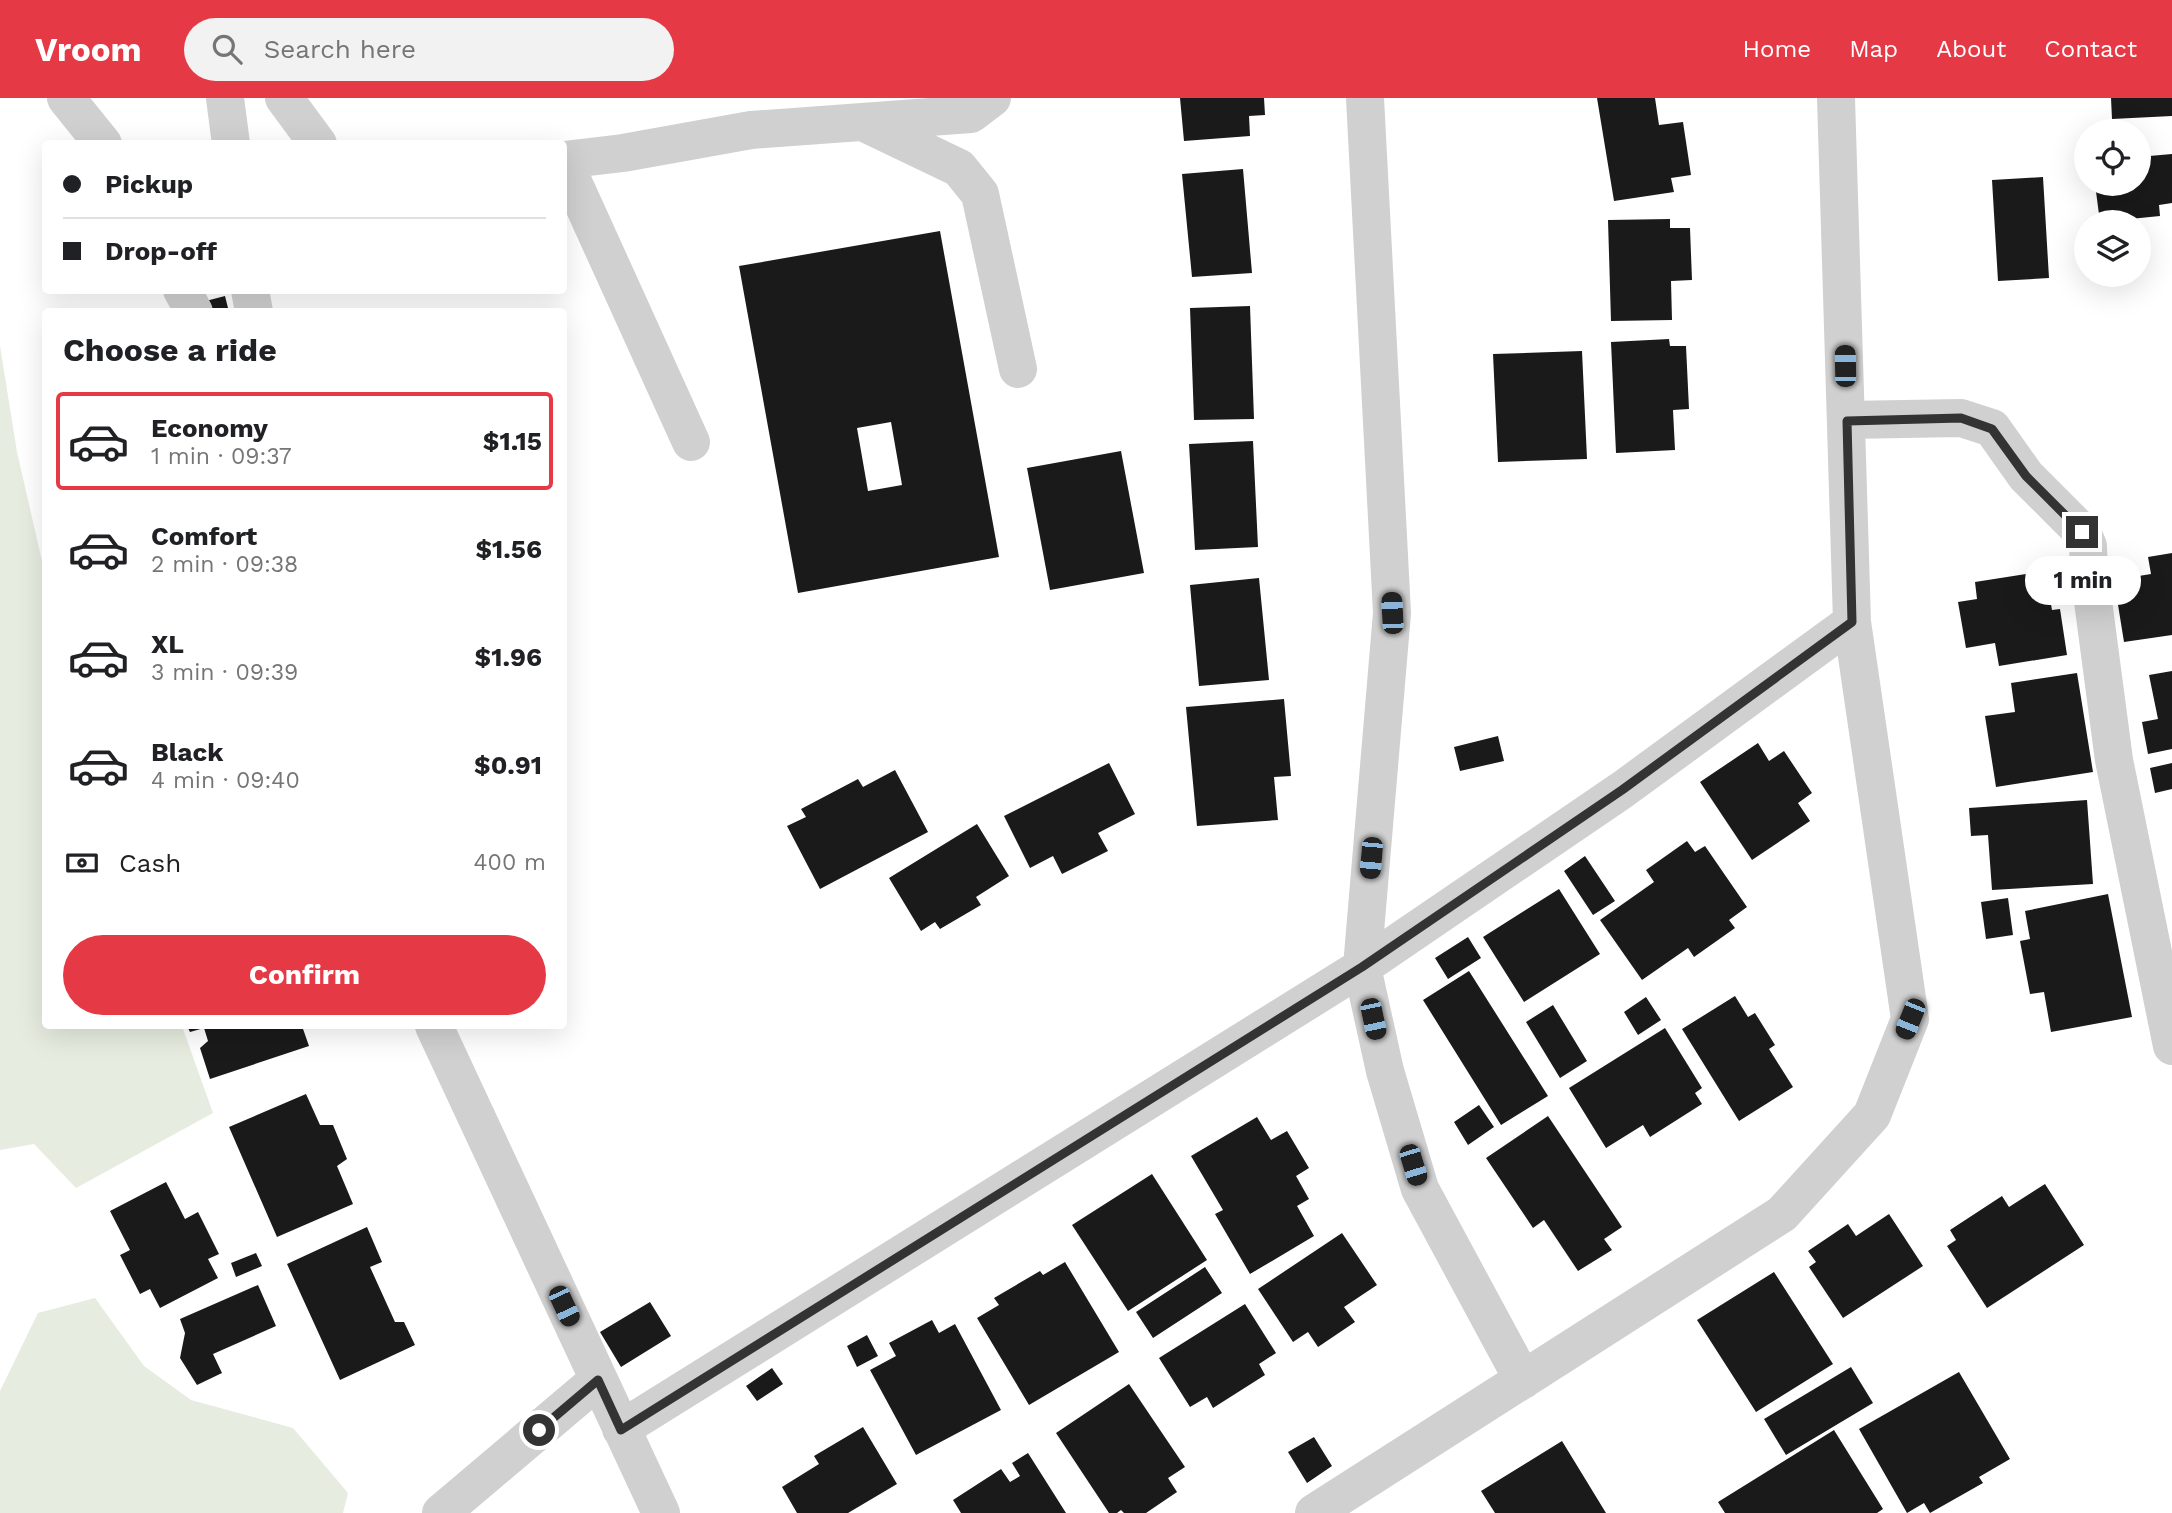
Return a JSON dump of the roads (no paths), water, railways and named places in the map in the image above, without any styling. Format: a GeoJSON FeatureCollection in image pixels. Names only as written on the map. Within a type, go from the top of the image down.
{"type":"FeatureCollection","features":[{"type":"Feature","properties":{"kind":"street"},"geometry":{"type":"LineString","coordinates":[[66,98],[100,140]]}},
{"type":"Feature","properties":{"kind":"street"},"geometry":{"type":"LineString","coordinates":[[225,98],[230,140]]}},
{"type":"Feature","properties":{"kind":"street"},"geometry":{"type":"LineString","coordinates":[[284,98],[315,140]]}},
{"type":"Feature","properties":{"kind":"street"},"geometry":{"type":"LineString","coordinates":[[567,161],[751,130],[971,114],[992,98]]}},
{"type":"Feature","properties":{"kind":"street"},"geometry":{"type":"LineString","coordinates":[[1365,98],[1392,613],[1362,967],[1384,1071],[1420,1189],[1523,1380]]}},
{"type":"Feature","properties":{"kind":"street"},"geometry":{"type":"LineString","coordinates":[[1314,1513],[1782,1214],[1872,1115],[1910,1019],[1852,622],[1836,98]]}},
{"type":"Feature","properties":{"kind":"street"},"geometry":{"type":"LineString","coordinates":[[863,122],[959,168],[980,194],[1018,369]]}},
{"type":"Feature","properties":{"kind":"street"},"geometry":{"type":"LineString","coordinates":[[567,168],[691,442]]}},
{"type":"Feature","properties":{"kind":"street"},"geometry":{"type":"LineString","coordinates":[[1847,421],[1961,418],[1992,429],[2026,476],[2082,532],[2088,547],[2114,760],[2172,1046]]}},
{"type":"Feature","properties":{"kind":"street"},"geometry":{"type":"LineString","coordinates":[[621,1430],[1362,967],[1622,790],[1852,622]]}},
{"type":"Feature","properties":{"kind":"street"},"geometry":{"type":"LineString","coordinates":[[435,1029],[661,1513]]}},
{"type":"Feature","properties":{"kind":"street"},"geometry":{"type":"LineString","coordinates":[[441,1513],[598,1380]]}}]}
